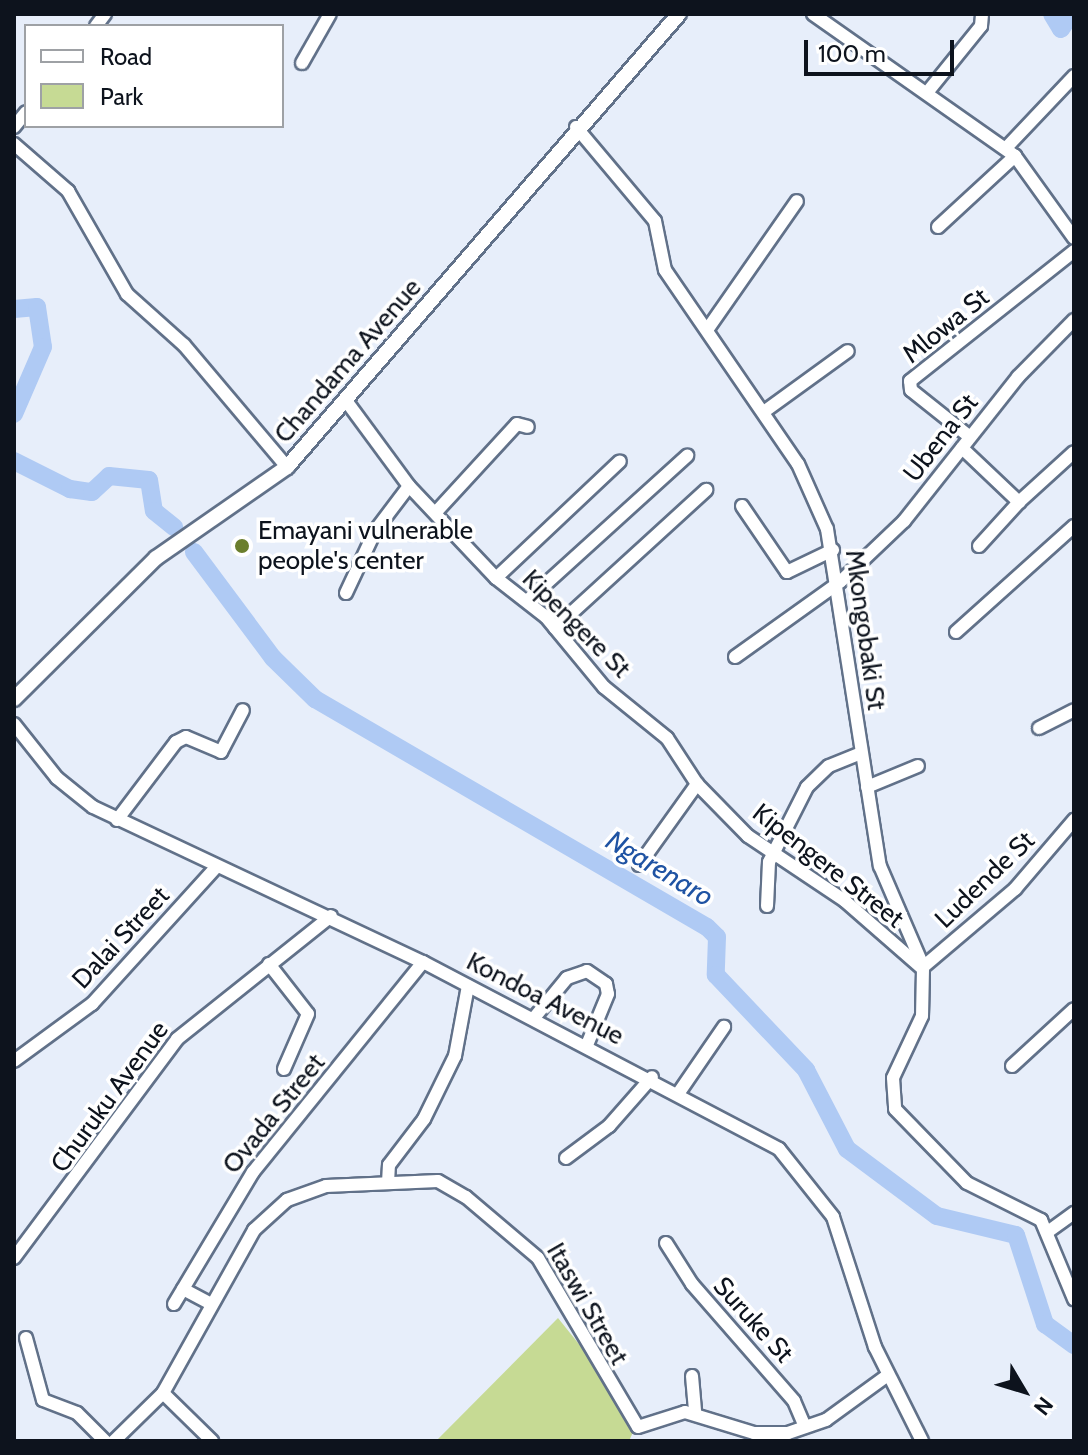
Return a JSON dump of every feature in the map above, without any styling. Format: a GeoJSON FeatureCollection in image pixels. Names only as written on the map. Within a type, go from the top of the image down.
{"type":"FeatureCollection","features":[{"type":"Feature","properties":{"kind":"street"},"geometry":{"type":"LineString","coordinates":[[302,63],[330,14]]}},
{"type":"Feature","properties":{"kind":"street","name":"Chandama Avenue"},"geometry":{"type":"LineString","coordinates":[[14,699],[156,558],[287,467],[347,402],[576,127],[679,14]]}},
{"type":"Feature","properties":{"kind":"street"},"geometry":{"type":"LineString","coordinates":[[813,14],[930,89],[1011,152],[1074,238]]}},
{"type":"Feature","properties":{"kind":"street"},"geometry":{"type":"LineString","coordinates":[[930,89],[981,26],[982,14]]}},
{"type":"Feature","properties":{"kind":"street"},"geometry":{"type":"LineString","coordinates":[[938,227],[1011,152],[1074,76]]}},
{"type":"Feature","properties":{"kind":"street","name":"Mkongobaki St"},"geometry":{"type":"LineString","coordinates":[[576,127],[655,221],[659,258],[798,464],[833,550],[841,581],[859,754],[880,866],[923,968]]}},
{"type":"Feature","properties":{"kind":"street"},"geometry":{"type":"LineString","coordinates":[[14,144],[68,191],[127,294],[184,345],[287,467]]}},
{"type":"Feature","properties":{"kind":"street"},"geometry":{"type":"LineString","coordinates":[[707,330],[797,201]]}},
{"type":"Feature","properties":{"kind":"street"},"geometry":{"type":"LineString","coordinates":[[1064,221],[1074,212]]}},
{"type":"Feature","properties":{"kind":"street","name":"Mlowa St"},"geometry":{"type":"LineString","coordinates":[[966,442],[911,390],[910,381],[1074,251]]}},
{"type":"Feature","properties":{"kind":"street","name":"Ubena St"},"geometry":{"type":"LineString","coordinates":[[735,657],[841,581],[904,521],[966,442],[1074,320]]}},
{"type":"Feature","properties":{"kind":"street"},"geometry":{"type":"LineString","coordinates":[[765,411],[848,351]]}},
{"type":"Feature","properties":{"kind":"street","name":"Kipengere St"},"geometry":{"type":"LineString","coordinates":[[347,402],[409,486],[437,511],[496,578],[528,600],[604,687],[656,726]]}},
{"type":"Feature","properties":{"kind":"street"},"geometry":{"type":"LineString","coordinates":[[437,511],[517,424],[528,427]]}},
{"type":"Feature","properties":{"kind":"street"},"geometry":{"type":"LineString","coordinates":[[966,442],[1019,502]]}},
{"type":"Feature","properties":{"kind":"street"},"geometry":{"type":"LineString","coordinates":[[979,546],[1019,502],[1074,452]]}},
{"type":"Feature","properties":{"kind":"street"},"geometry":{"type":"LineString","coordinates":[[528,600],[687,456]]}},
{"type":"Feature","properties":{"kind":"street"},"geometry":{"type":"LineString","coordinates":[[496,578],[620,461]]}},
{"type":"Feature","properties":{"kind":"street"},"geometry":{"type":"LineString","coordinates":[[346,593],[375,531],[409,486]]}},
{"type":"Feature","properties":{"kind":"street"},"geometry":{"type":"LineString","coordinates":[[555,628],[706,490]]}},
{"type":"Feature","properties":{"kind":"street"},"geometry":{"type":"LineString","coordinates":[[742,506],[787,572],[833,550]]}},
{"type":"Feature","properties":{"kind":"street"},"geometry":{"type":"LineString","coordinates":[[956,632],[1074,526]]}},
{"type":"Feature","properties":{"kind":"street"},"geometry":{"type":"LineString","coordinates":[[117,820],[179,739],[221,752],[243,710]]}},
{"type":"Feature","properties":{"kind":"street"},"geometry":{"type":"LineString","coordinates":[[1039,728],[1074,710]]}},
{"type":"Feature","properties":{"kind":"street","name":"Kondoa Avenue"},"geometry":{"type":"LineString","coordinates":[[14,724],[73,794],[117,820],[331,916],[680,1091],[753,1131],[809,1178],[833,1217],[888,1375],[922,1441]]}},
{"type":"Feature","properties":{"kind":"street","name":"Kipengere Street"},"geometry":{"type":"LineString","coordinates":[[656,726],[697,784],[773,854],[845,901],[923,968]]}},
{"type":"Feature","properties":{"kind":"street"},"geometry":{"type":"LineString","coordinates":[[767,906],[773,854],[818,774],[859,754]]}},
{"type":"Feature","properties":{"kind":"street"},"geometry":{"type":"LineString","coordinates":[[867,787],[918,766]]}},
{"type":"Feature","properties":{"kind":"street"},"geometry":{"type":"LineString","coordinates":[[639,865],[697,784]]}},
{"type":"Feature","properties":{"kind":"street","name":"Ludende St"},"geometry":{"type":"LineString","coordinates":[[923,968],[1015,889],[1074,820]]}},
{"type":"Feature","properties":{"kind":"street","name":"Dalai Street"},"geometry":{"type":"LineString","coordinates":[[14,1061],[92,1004],[217,866]]}},
{"type":"Feature","properties":{"kind":"street","name":"Churuku Avenue"},"geometry":{"type":"LineString","coordinates":[[14,1258],[177,1039],[331,916]]}},
{"type":"Feature","properties":{"kind":"street","name":"Ovada Street"},"geometry":{"type":"LineString","coordinates":[[174,1304],[253,1172],[423,962]]}},
{"type":"Feature","properties":{"kind":"street"},"geometry":{"type":"LineString","coordinates":[[269,964],[308,1014],[284,1069]]}},
{"type":"Feature","properties":{"kind":"street"},"geometry":{"type":"LineString","coordinates":[[923,968],[924,1006],[893,1078],[895,1109],[967,1183],[1032,1214],[1049,1231],[1074,1299]]}},
{"type":"Feature","properties":{"kind":"street"},"geometry":{"type":"LineString","coordinates":[[534,1018],[567,978],[587,971],[606,984],[608,994],[587,1045]]}},
{"type":"Feature","properties":{"kind":"street"},"geometry":{"type":"LineString","coordinates":[[388,1183],[389,1165],[424,1119],[455,1056],[468,986]]}},
{"type":"Feature","properties":{"kind":"street"},"geometry":{"type":"LineString","coordinates":[[1012,1066],[1074,1009]]}},
{"type":"Feature","properties":{"kind":"street"},"geometry":{"type":"LineString","coordinates":[[680,1091],[724,1027]]}},
{"type":"Feature","properties":{"kind":"street"},"geometry":{"type":"LineString","coordinates":[[566,1158],[609,1126],[652,1077]]}},
{"type":"Feature","properties":{"kind":"street","name":"Itaswi Street"},"geometry":{"type":"LineString","coordinates":[[114,1441],[163,1393],[254,1230],[287,1200],[326,1186],[388,1183],[453,1188],[531,1248],[607,1383],[644,1435],[695,1412]]}},
{"type":"Feature","properties":{"kind":"street"},"geometry":{"type":"LineString","coordinates":[[1049,1231],[1074,1213]]}},
{"type":"Feature","properties":{"kind":"street","name":"Suruke St"},"geometry":{"type":"LineString","coordinates":[[666,1243],[692,1284],[794,1401],[805,1427]]}},
{"type":"Feature","properties":{"kind":"street"},"geometry":{"type":"LineString","coordinates":[[183,1289],[211,1304]]}},
{"type":"Feature","properties":{"kind":"street"},"geometry":{"type":"LineString","coordinates":[[26,1338],[43,1400],[77,1413],[105,1441]]}},
{"type":"Feature","properties":{"kind":"street"},"geometry":{"type":"LineString","coordinates":[[692,1376],[695,1412],[773,1436],[837,1413],[888,1375]]}},
{"type":"Feature","properties":{"kind":"street"},"geometry":{"type":"LineString","coordinates":[[163,1393],[212,1441]]}},
{"type":"Feature","properties":{"kind":"green space"},"geometry":{"type":"Polygon","coordinates":[[[558,1318],[639,1419],[629,1441],[436,1441],[558,1318]]]}},
{"type":"Feature","properties":{"kind":"waterway"},"geometry":{"type":"LineString","coordinates":[[1052,14],[1061,29],[1071,14]]}},
{"type":"Feature","properties":{"kind":"waterway","name":"Ngarenaro"},"geometry":{"type":"LineString","coordinates":[[14,309],[37,307],[43,347],[14,414]]}},
{"type":"Feature","properties":{"kind":"waterway","name":"Ngarenaro"},"geometry":{"type":"LineString","coordinates":[[14,461],[70,489],[92,492],[109,476],[149,480],[154,511],[174,527]]}},
{"type":"Feature","properties":{"kind":"waterway","name":"Ngarenaro"},"geometry":{"type":"LineString","coordinates":[[194,552],[273,658],[315,699],[707,927],[717,937],[716,975],[806,1070],[847,1149],[937,1216],[1016,1235],[1045,1324],[1074,1345]]}},
{"type":"Feature","properties":{"kind":"place","name":"Emayani vulnerable people's center"},"geometry":{"type":"Point","coordinates":[242,546]}}]}
